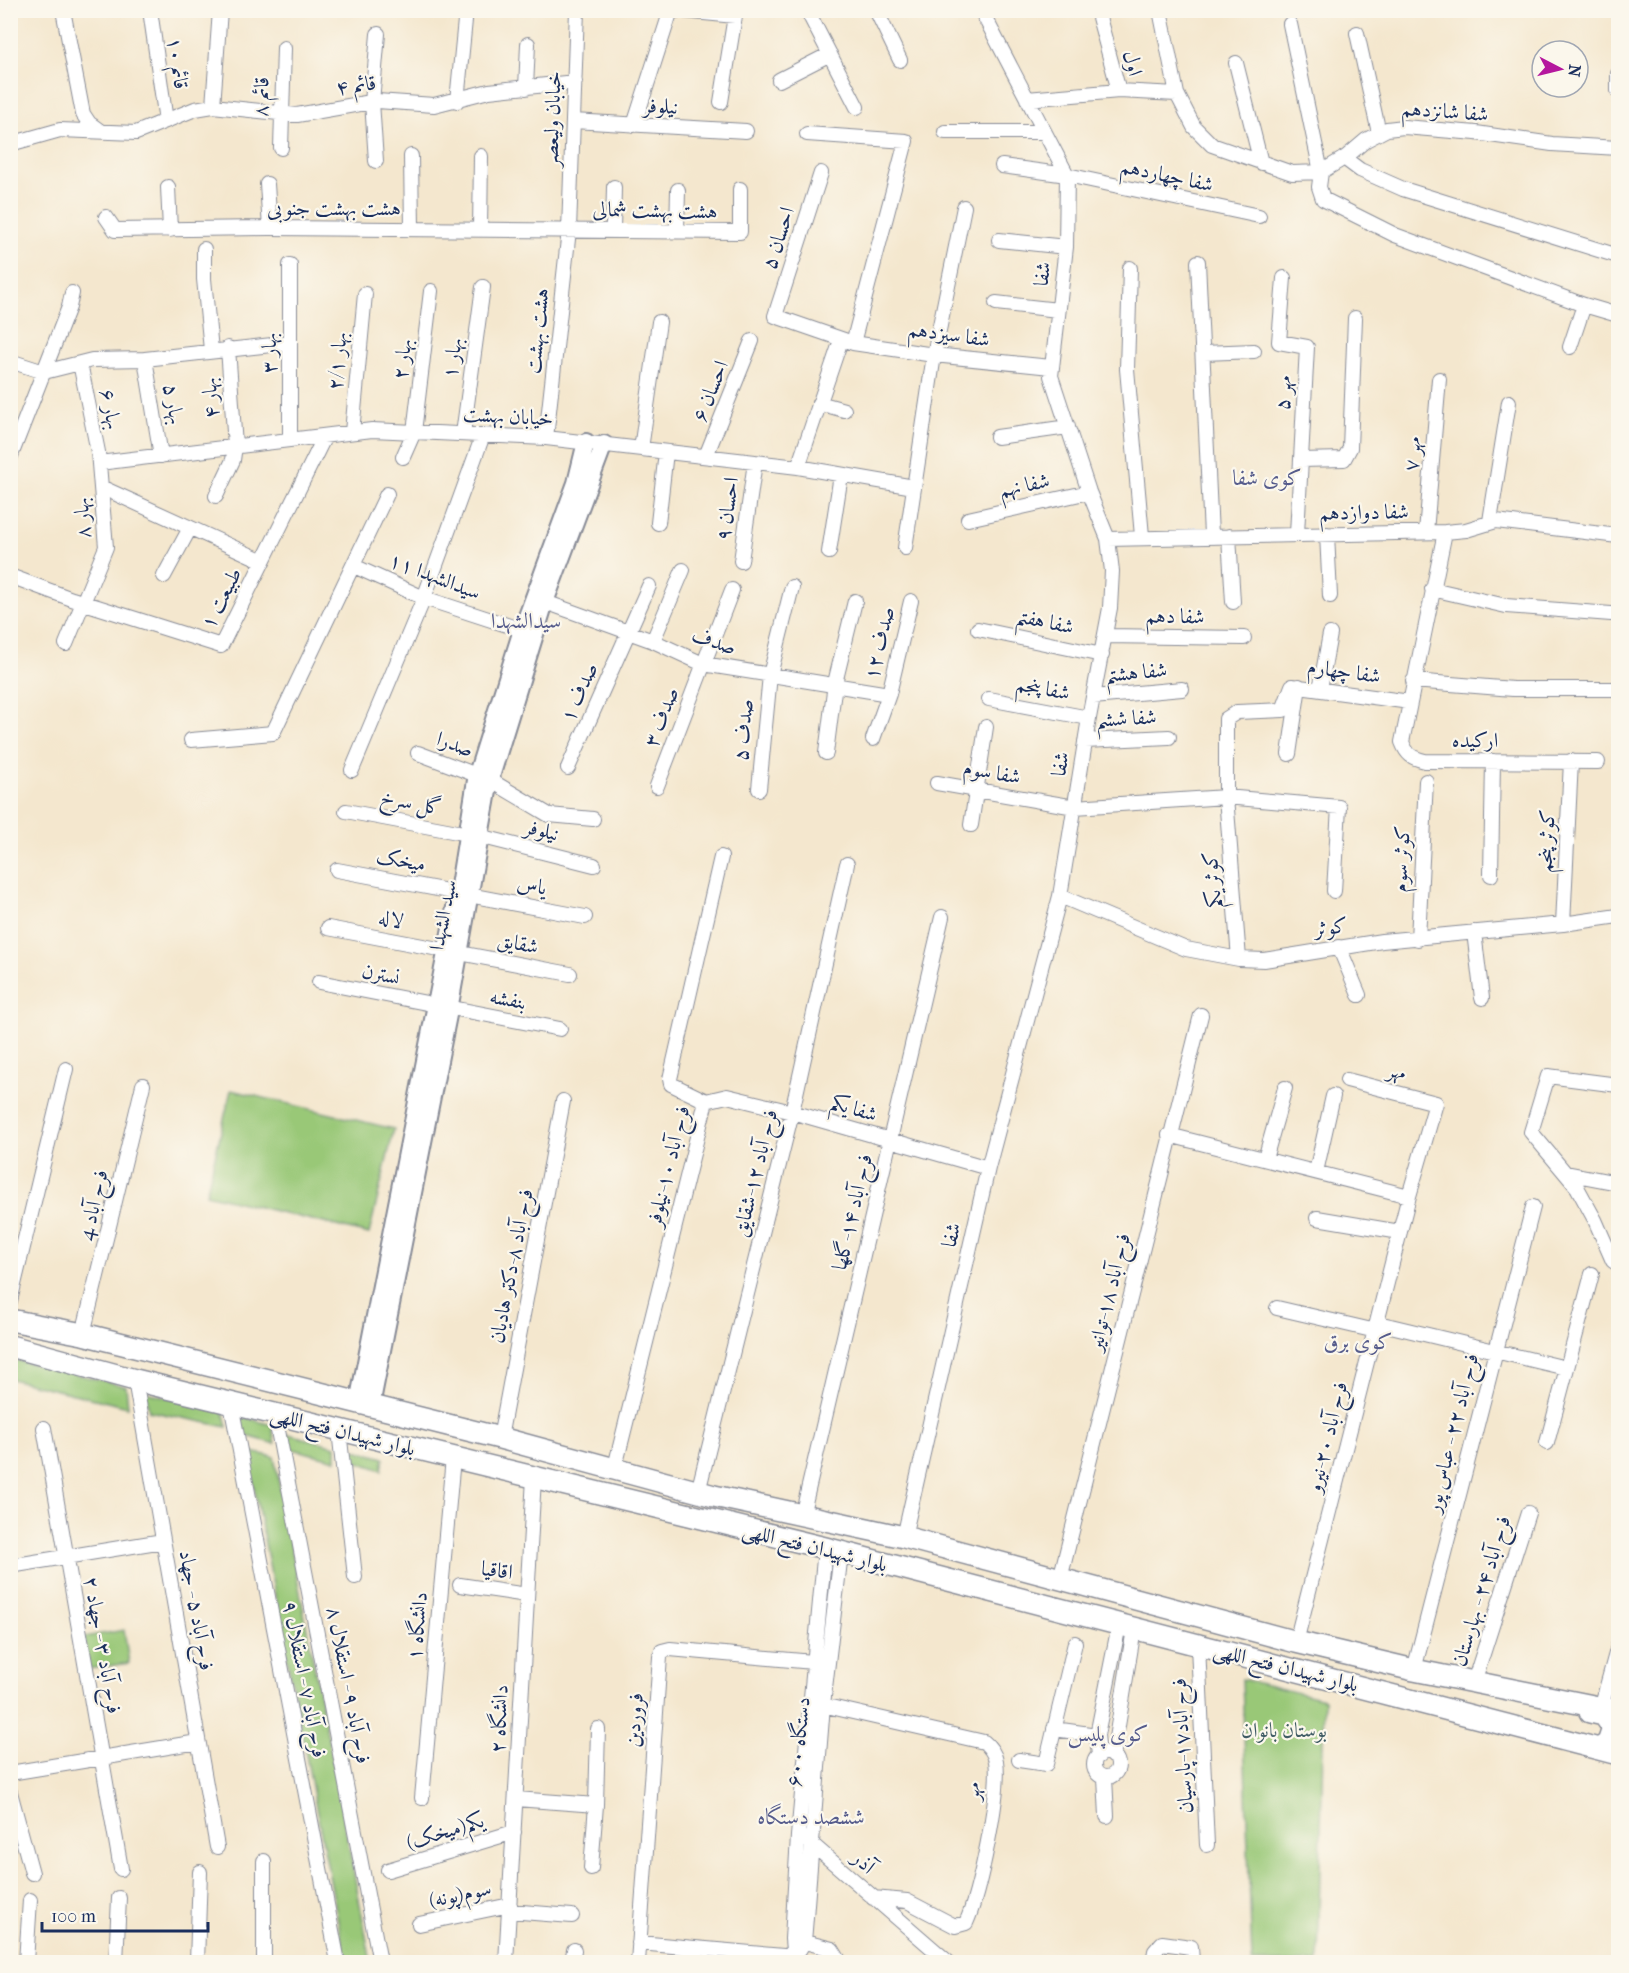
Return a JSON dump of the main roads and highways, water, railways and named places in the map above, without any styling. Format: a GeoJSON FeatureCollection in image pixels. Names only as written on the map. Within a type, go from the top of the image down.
{"type":"FeatureCollection","features":[{"type":"Feature","properties":{"kind":"main road","name":"بلوار شهیدان فتح اللهی"},"geometry":{"type":"LineString","coordinates":[[10,1320],[83,1334],[500,1438],[614,1471],[698,1492],[904,1537],[1296,1642],[1414,1670],[1610,1710]]}},
{"type":"Feature","properties":{"kind":"main road","name":"بلوار شهیدان فتح اللهی"},"geometry":{"type":"LineString","coordinates":[[10,1346],[275,1415],[833,1550],[1609,1751]]}},
{"type":"Feature","properties":{"kind":"main road"},"geometry":{"type":"LineString","coordinates":[[1518,1691],[1530,1698],[1604,1715],[1613,1728],[1608,1743],[1609,1751]]}},
{"type":"Feature","properties":{"kind":"district","name":"کوی شفا"},"geometry":{"type":"Point","coordinates":[1267,477]}},
{"type":"Feature","properties":{"kind":"district","name":"سیدالشهدا"},"geometry":{"type":"Point","coordinates":[526,620]}},
{"type":"Feature","properties":{"kind":"district","name":"کوی برق"},"geometry":{"type":"Point","coordinates":[1358,1341]}},
{"type":"Feature","properties":{"kind":"district","name":"کوی پلیس"},"geometry":{"type":"Point","coordinates":[1108,1733]}},
{"type":"Feature","properties":{"kind":"district","name":"ششصد دستگاه"},"geometry":{"type":"Point","coordinates":[811,1816]}},
{"type":"Feature","properties":{"kind":"park label","name":"بوستان بانوان"},"geometry":{"type":"Point","coordinates":[1284,1730]}}]}
